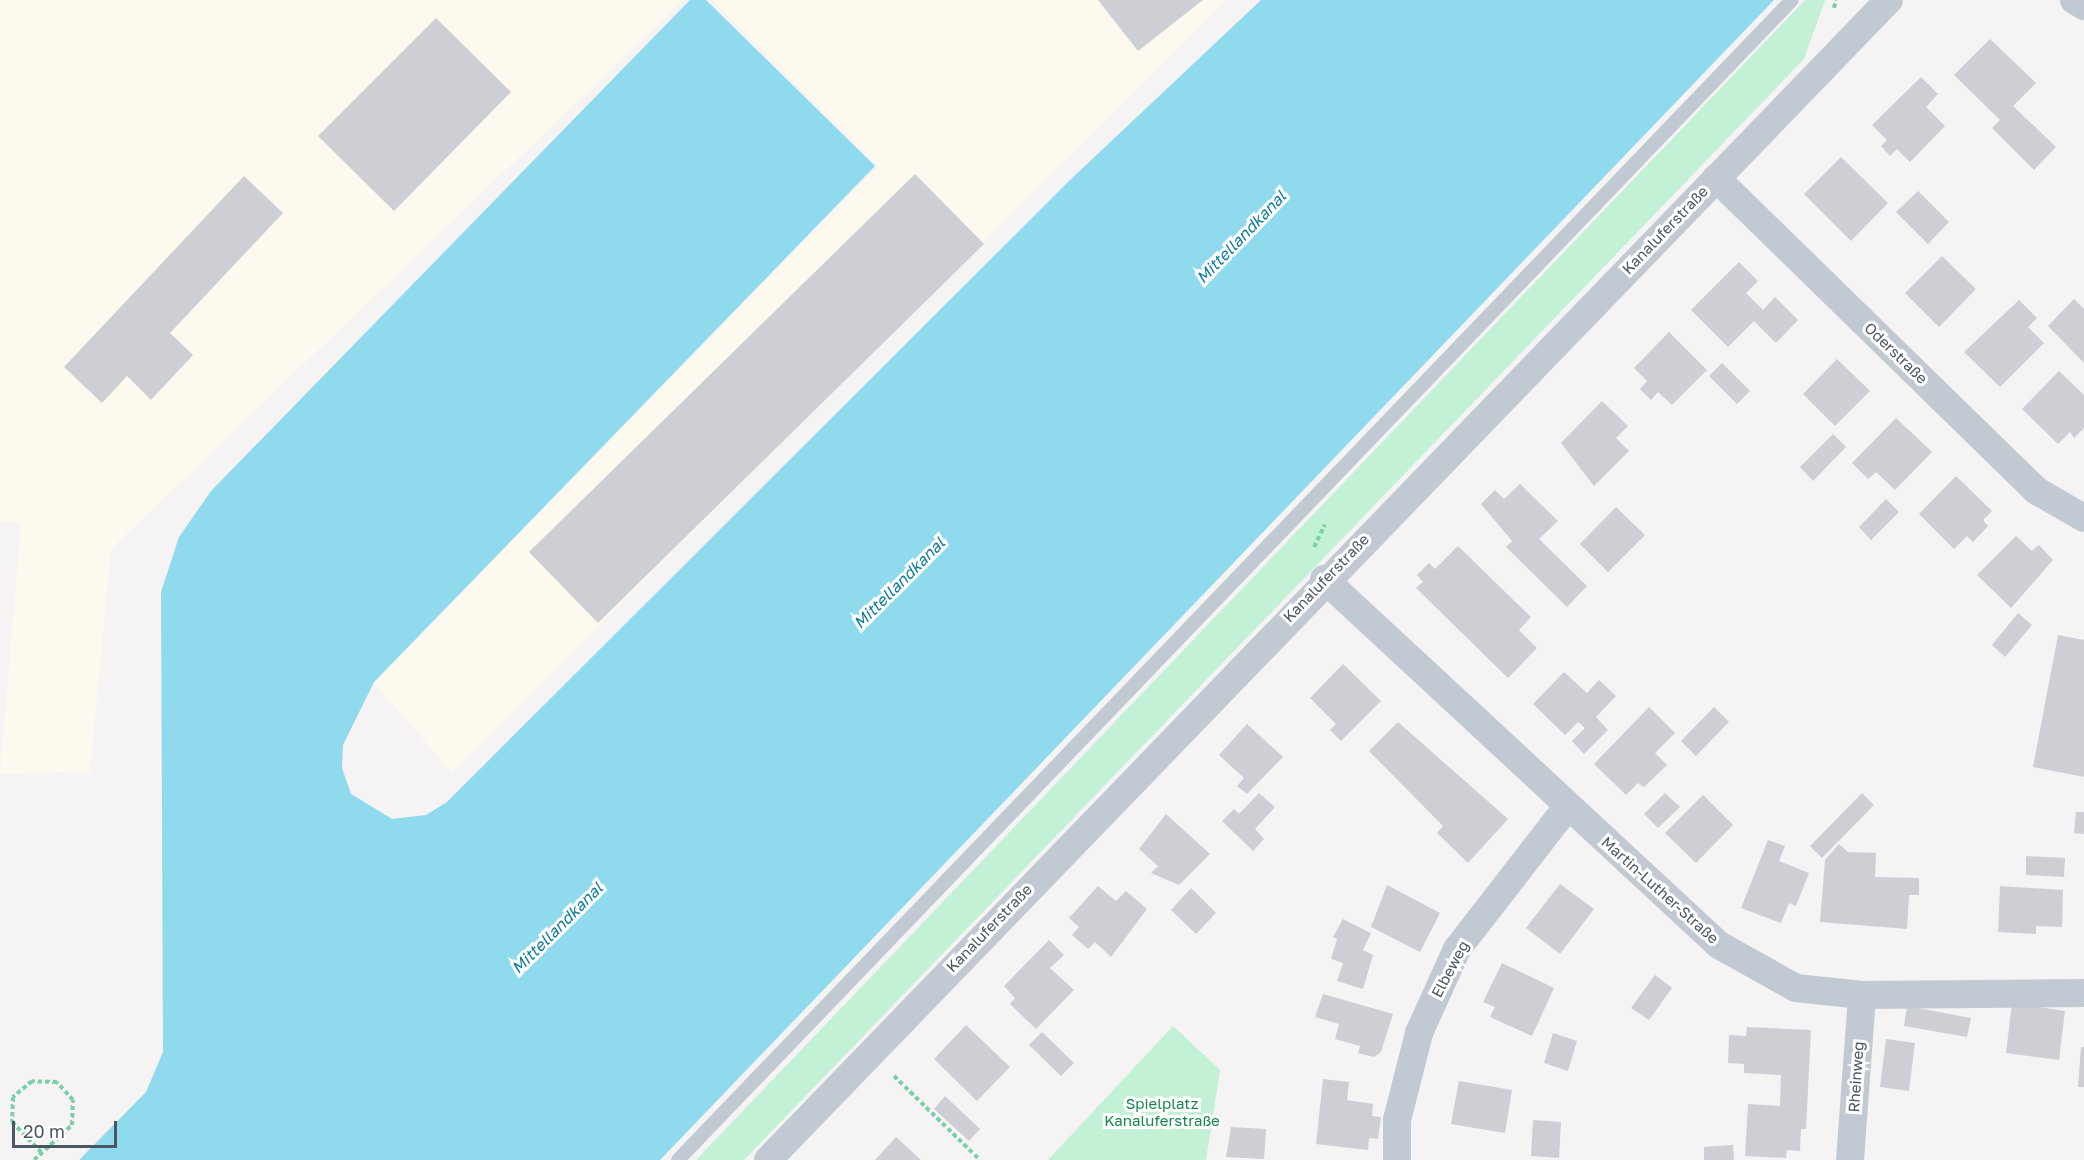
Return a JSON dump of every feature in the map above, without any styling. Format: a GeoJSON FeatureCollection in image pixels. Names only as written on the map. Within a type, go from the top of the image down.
{"type":"FeatureCollection","features":[{"type":"Feature","properties":{"kind":"street","name":"Kanaluferstraße"},"geometry":{"type":"LineString","coordinates":[[768,1160],[1324,579],[1889,0]]}},
{"type":"Feature","properties":{"kind":"street"},"geometry":{"type":"LineString","coordinates":[[2074,0],[2084,6]]}},
{"type":"Feature","properties":{"kind":"street","name":"Oderstraße"},"geometry":{"type":"LineString","coordinates":[[1716,178],[2037,491],[2084,518]]}},
{"type":"Feature","properties":{"kind":"street","name":"Martin-Luther-Straße"},"geometry":{"type":"LineString","coordinates":[[1324,579],[1719,945],[1796,988],[1862,995],[2084,993]]}},
{"type":"Feature","properties":{"kind":"street","name":"Elbeweg"},"geometry":{"type":"LineString","coordinates":[[1397,1160],[1397,1120],[1419,1032],[1457,949],[1568,806]]}},
{"type":"Feature","properties":{"kind":"street","name":"Rheinweg"},"geometry":{"type":"LineString","coordinates":[[1850,1160],[1862,995]]}},
{"type":"Feature","properties":{"kind":"lane"},"geometry":{"type":"LineString","coordinates":[[678,1160],[1792,0]]}},
{"type":"Feature","properties":{"kind":"path"},"geometry":{"type":"LineString","coordinates":[[1309,556],[1330,515]]}},
{"type":"Feature","properties":{"kind":"path"},"geometry":{"type":"LineString","coordinates":[[870,1053],[980,1160]]}},
{"type":"Feature","properties":{"kind":"path"},"geometry":{"type":"LineString","coordinates":[[34,1160],[72,1125],[73,1100],[57,1082],[32,1080],[13,1097],[12,1122],[41,1152]]}},
{"type":"Feature","properties":{"kind":"shaded area"},"geometry":{"type":"Polygon","coordinates":[[[0,0],[683,0],[111,549],[90,771],[0,774],[21,523],[0,521],[0,0]]]}},
{"type":"Feature","properties":{"kind":"shaded area"},"geometry":{"type":"Polygon","coordinates":[[[711,0],[1226,0],[452,772],[374,683],[878,166],[711,0]]]}},
{"type":"Feature","properties":{"kind":"green space"},"geometry":{"type":"Polygon","coordinates":[[[1805,0],[1825,0],[1804,59],[744,1160],[696,1160],[1805,0]]]}},
{"type":"Feature","properties":{"kind":"green space","name":"Spielplatz Kanaluferstraße"},"geometry":{"type":"Polygon","coordinates":[[[1173,1026],[1220,1070],[1206,1160],[1048,1160],[1173,1026]]]}},
{"type":"Feature","properties":{"kind":"water","name":"Mittellandkanal"},"geometry":{"type":"Polygon","coordinates":[[[690,0],[706,0],[875,166],[374,682],[343,745],[342,768],[351,794],[392,819],[426,815],[447,802],[1069,181],[1261,0],[1774,0],[660,1160],[79,1160],[146,1092],[163,1052],[161,592],[179,537],[211,491],[690,0]]]}},
{"type":"Feature","properties":{"kind":"building"},"geometry":{"type":"Polygon","coordinates":[[[1098,0],[1203,0],[1138,51],[1098,0]]]}},
{"type":"Feature","properties":{"kind":"building"},"geometry":{"type":"Polygon","coordinates":[[[436,18],[511,92],[394,211],[318,136],[436,18]]]}},
{"type":"Feature","properties":{"kind":"building"},"geometry":{"type":"Polygon","coordinates":[[[1990,39],[2036,83],[2013,106],[2056,147],[2034,170],[1992,128],[2000,120],[1954,75],[1990,39]]]}},
{"type":"Feature","properties":{"kind":"building"},"geometry":{"type":"Polygon","coordinates":[[[1921,77],[1938,94],[1926,107],[1945,126],[1910,162],[1897,149],[1890,156],[1881,146],[1887,140],[1872,125],[1921,77]]]}},
{"type":"Feature","properties":{"kind":"building"},"geometry":{"type":"Polygon","coordinates":[[[1841,157],[1888,203],[1851,241],[1804,194],[1841,157]]]}},
{"type":"Feature","properties":{"kind":"building"},"geometry":{"type":"Polygon","coordinates":[[[915,174],[984,244],[598,623],[529,552],[915,174]]]}},
{"type":"Feature","properties":{"kind":"building"},"geometry":{"type":"Polygon","coordinates":[[[244,176],[283,213],[170,333],[193,355],[151,400],[127,376],[102,403],[64,367],[244,176]]]}},
{"type":"Feature","properties":{"kind":"building"},"geometry":{"type":"Polygon","coordinates":[[[1918,191],[1949,222],[1928,244],[1896,212],[1918,191]]]}},
{"type":"Feature","properties":{"kind":"building"},"geometry":{"type":"Polygon","coordinates":[[[1942,256],[1976,289],[1939,327],[1905,293],[1942,256]]]}},
{"type":"Feature","properties":{"kind":"building"},"geometry":{"type":"Polygon","coordinates":[[[1739,262],[1758,281],[1746,293],[1763,310],[1775,297],[1798,320],[1776,343],[1754,321],[1728,347],[1691,310],[1739,262]]]}},
{"type":"Feature","properties":{"kind":"building"},"geometry":{"type":"Polygon","coordinates":[[[2074,299],[2084,309],[2084,363],[2048,326],[2074,299]]]}},
{"type":"Feature","properties":{"kind":"building"},"geometry":{"type":"Polygon","coordinates":[[[2019,300],[2037,318],[2028,327],[2044,343],[2000,387],[1964,352],[2019,300]]]}},
{"type":"Feature","properties":{"kind":"building"},"geometry":{"type":"Polygon","coordinates":[[[1669,332],[1707,370],[1672,405],[1658,392],[1651,400],[1640,389],[1647,381],[1634,368],[1669,332]]]}},
{"type":"Feature","properties":{"kind":"building"},"geometry":{"type":"Polygon","coordinates":[[[1837,359],[1870,391],[1835,426],[1803,394],[1837,359]]]}},
{"type":"Feature","properties":{"kind":"building"},"geometry":{"type":"Polygon","coordinates":[[[1722,363],[1750,391],[1737,404],[1709,376],[1722,363]]]}},
{"type":"Feature","properties":{"kind":"building"},"geometry":{"type":"Polygon","coordinates":[[[2059,371],[2084,395],[2084,428],[2074,438],[2070,432],[2058,444],[2022,409],[2059,371]]]}},
{"type":"Feature","properties":{"kind":"building"},"geometry":{"type":"Polygon","coordinates":[[[1602,401],[1628,426],[1616,438],[1629,451],[1594,486],[1561,443],[1602,401]]]}},
{"type":"Feature","properties":{"kind":"building"},"geometry":{"type":"Polygon","coordinates":[[[1896,418],[1932,452],[1895,490],[1876,472],[1868,479],[1852,463],[1896,418]]]}},
{"type":"Feature","properties":{"kind":"building"},"geometry":{"type":"Polygon","coordinates":[[[1833,434],[1846,447],[1813,481],[1800,467],[1833,434]]]}},
{"type":"Feature","properties":{"kind":"building"},"geometry":{"type":"Polygon","coordinates":[[[1956,476],[1992,511],[1983,520],[1988,526],[1973,542],[1967,536],[1954,549],[1919,514],[1956,476]]]}},
{"type":"Feature","properties":{"kind":"building"},"geometry":{"type":"Polygon","coordinates":[[[1520,484],[1558,521],[1539,539],[1587,586],[1567,607],[1506,547],[1512,541],[1481,504],[1495,490],[1504,499],[1520,484]]]}},
{"type":"Feature","properties":{"kind":"building"},"geometry":{"type":"Polygon","coordinates":[[[1886,499],[1899,512],[1871,540],[1859,527],[1886,499]]]}},
{"type":"Feature","properties":{"kind":"building"},"geometry":{"type":"Polygon","coordinates":[[[1616,507],[1645,535],[1608,572],[1580,544],[1616,507]]]}},
{"type":"Feature","properties":{"kind":"building"},"geometry":{"type":"Polygon","coordinates":[[[2016,536],[2032,551],[2039,545],[2053,560],[2011,608],[1977,575],[2016,536]]]}},
{"type":"Feature","properties":{"kind":"building"},"geometry":{"type":"Polygon","coordinates":[[[1458,546],[1531,617],[1519,630],[1537,648],[1508,678],[1416,588],[1423,582],[1417,575],[1429,563],[1435,569],[1458,546]]]}},
{"type":"Feature","properties":{"kind":"building"},"geometry":{"type":"Polygon","coordinates":[[[2018,613],[2032,625],[2005,657],[1992,645],[2018,613]]]}},
{"type":"Feature","properties":{"kind":"building"},"geometry":{"type":"Polygon","coordinates":[[[2058,635],[2084,640],[2084,777],[2033,767],[2058,635]]]}},
{"type":"Feature","properties":{"kind":"building"},"geometry":{"type":"Polygon","coordinates":[[[1343,664],[1381,701],[1341,741],[1330,730],[1336,724],[1310,698],[1343,664]]]}},
{"type":"Feature","properties":{"kind":"building"},"geometry":{"type":"Polygon","coordinates":[[[1564,672],[1587,693],[1599,680],[1616,696],[1596,717],[1608,730],[1584,754],[1572,741],[1585,728],[1578,722],[1565,735],[1533,704],[1564,672]]]}},
{"type":"Feature","properties":{"kind":"building"},"geometry":{"type":"Polygon","coordinates":[[[1649,707],[1675,733],[1655,753],[1667,765],[1644,787],[1638,783],[1626,795],[1594,764],[1649,707]]]}},
{"type":"Feature","properties":{"kind":"building"},"geometry":{"type":"Polygon","coordinates":[[[1714,707],[1729,722],[1696,756],[1681,741],[1714,707]]]}},
{"type":"Feature","properties":{"kind":"building"},"geometry":{"type":"Polygon","coordinates":[[[1398,722],[1508,819],[1468,863],[1437,833],[1443,826],[1369,751],[1398,722]]]}},
{"type":"Feature","properties":{"kind":"building"},"geometry":{"type":"Polygon","coordinates":[[[1247,724],[1283,757],[1247,794],[1237,786],[1244,778],[1219,755],[1247,724]]]}},
{"type":"Feature","properties":{"kind":"building"},"geometry":{"type":"Polygon","coordinates":[[[1259,793],[1275,807],[1255,829],[1264,839],[1253,851],[1222,821],[1234,809],[1239,814],[1259,793]]]}},
{"type":"Feature","properties":{"kind":"building"},"geometry":{"type":"Polygon","coordinates":[[[1665,793],[1680,807],[1658,828],[1644,814],[1665,793]]]}},
{"type":"Feature","properties":{"kind":"building"},"geometry":{"type":"Polygon","coordinates":[[[1862,793],[1874,805],[1822,858],[1810,846],[1862,793]]]}},
{"type":"Feature","properties":{"kind":"building"},"geometry":{"type":"Polygon","coordinates":[[[1703,795],[1733,825],[1696,863],[1665,833],[1703,795]]]}},
{"type":"Feature","properties":{"kind":"building"},"geometry":{"type":"Polygon","coordinates":[[[2076,812],[2084,812],[2084,834],[2074,833],[2076,812]]]}},
{"type":"Feature","properties":{"kind":"building"},"geometry":{"type":"Polygon","coordinates":[[[1166,814],[1210,854],[1179,885],[1151,873],[1158,866],[1139,849],[1166,814]]]}},
{"type":"Feature","properties":{"kind":"building"},"geometry":{"type":"Polygon","coordinates":[[[1768,840],[1785,846],[1779,861],[1809,873],[1796,906],[1789,903],[1781,923],[1741,908],[1768,840]]]}},
{"type":"Feature","properties":{"kind":"building"},"geometry":{"type":"Polygon","coordinates":[[[1839,844],[1848,852],[1876,853],[1875,877],[1919,878],[1919,895],[1909,895],[1907,929],[1820,922],[1825,860],[1839,844]]]}},
{"type":"Feature","properties":{"kind":"building"},"geometry":{"type":"Polygon","coordinates":[[[2026,856],[2065,858],[2064,877],[2026,875],[2026,856]]]}},
{"type":"Feature","properties":{"kind":"building"},"geometry":{"type":"Polygon","coordinates":[[[1560,884],[1594,909],[1560,954],[1526,928],[1560,884]]]}},
{"type":"Feature","properties":{"kind":"building"},"geometry":{"type":"Polygon","coordinates":[[[1387,885],[1440,913],[1420,952],[1371,927],[1387,885]]]}},
{"type":"Feature","properties":{"kind":"building"},"geometry":{"type":"Polygon","coordinates":[[[1098,886],[1116,901],[1126,891],[1147,909],[1111,957],[1095,942],[1088,949],[1072,935],[1079,927],[1069,918],[1098,886]]]}},
{"type":"Feature","properties":{"kind":"building"},"geometry":{"type":"Polygon","coordinates":[[[2000,886],[2063,890],[2062,927],[2036,926],[2036,934],[1998,932],[2000,886]]]}},
{"type":"Feature","properties":{"kind":"building"},"geometry":{"type":"Polygon","coordinates":[[[1191,888],[1216,913],[1196,934],[1171,910],[1191,888]]]}},
{"type":"Feature","properties":{"kind":"building"},"geometry":{"type":"Polygon","coordinates":[[[1343,919],[1371,933],[1363,950],[1373,955],[1363,989],[1337,981],[1343,963],[1331,959],[1337,939],[1333,937],[1343,919]]]}},
{"type":"Feature","properties":{"kind":"building"},"geometry":{"type":"Polygon","coordinates":[[[1049,940],[1064,955],[1050,968],[1074,990],[1036,1029],[1010,1004],[1015,998],[1004,986],[1049,940]]]}},
{"type":"Feature","properties":{"kind":"building"},"geometry":{"type":"Polygon","coordinates":[[[1502,963],[1554,988],[1532,1036],[1490,1017],[1495,1007],[1483,1002],[1502,963]]]}},
{"type":"Feature","properties":{"kind":"building"},"geometry":{"type":"Polygon","coordinates":[[[1655,975],[1672,988],[1649,1020],[1631,1008],[1655,975]]]}},
{"type":"Feature","properties":{"kind":"building"},"geometry":{"type":"Polygon","coordinates":[[[1323,994],[1393,1014],[1381,1052],[1374,1057],[1358,1053],[1360,1046],[1335,1039],[1339,1024],[1315,1017],[1323,994]]]}},
{"type":"Feature","properties":{"kind":"building"},"geometry":{"type":"Polygon","coordinates":[[[2012,1003],[2065,1011],[2059,1060],[2006,1053],[2012,1003]]]}},
{"type":"Feature","properties":{"kind":"building"},"geometry":{"type":"Polygon","coordinates":[[[1907,1006],[1971,1018],[1967,1037],[1904,1026],[1907,1006]]]}},
{"type":"Feature","properties":{"kind":"building"},"geometry":{"type":"Polygon","coordinates":[[[966,1025],[1010,1067],[977,1101],[934,1059],[966,1025]]]}},
{"type":"Feature","properties":{"kind":"building"},"geometry":{"type":"Polygon","coordinates":[[[1747,1027],[1811,1030],[1806,1129],[1801,1129],[1800,1151],[1787,1150],[1786,1158],[1745,1156],[1748,1104],[1780,1106],[1781,1075],[1744,1073],[1744,1064],[1728,1063],[1729,1035],[1746,1036],[1747,1027]]]}},
{"type":"Feature","properties":{"kind":"building"},"geometry":{"type":"Polygon","coordinates":[[[1042,1032],[1074,1063],[1061,1076],[1029,1045],[1042,1032]]]}},
{"type":"Feature","properties":{"kind":"building"},"geometry":{"type":"Polygon","coordinates":[[[1553,1033],[1577,1041],[1568,1071],[1544,1063],[1553,1033]]]}},
{"type":"Feature","properties":{"kind":"building"},"geometry":{"type":"Polygon","coordinates":[[[1886,1039],[1915,1043],[1909,1091],[1880,1087],[1886,1039]]]}},
{"type":"Feature","properties":{"kind":"building"},"geometry":{"type":"Polygon","coordinates":[[[2081,1047],[2084,1047],[2084,1087],[2078,1087],[2081,1047]]]}},
{"type":"Feature","properties":{"kind":"building"},"geometry":{"type":"Polygon","coordinates":[[[1323,1079],[1349,1082],[1347,1100],[1373,1104],[1372,1116],[1381,1117],[1378,1139],[1369,1138],[1368,1150],[1316,1144],[1323,1079]]]}},
{"type":"Feature","properties":{"kind":"building"},"geometry":{"type":"Polygon","coordinates":[[[1459,1081],[1512,1090],[1505,1133],[1451,1124],[1459,1081]]]}},
{"type":"Feature","properties":{"kind":"building"},"geometry":{"type":"Polygon","coordinates":[[[945,1096],[980,1129],[969,1141],[934,1109],[945,1096]]]}},
{"type":"Feature","properties":{"kind":"building"},"geometry":{"type":"Polygon","coordinates":[[[1533,1120],[1561,1122],[1559,1158],[1531,1156],[1533,1120]]]}},
{"type":"Feature","properties":{"kind":"building"},"geometry":{"type":"Polygon","coordinates":[[[1231,1127],[1266,1129],[1264,1159],[1226,1157],[1231,1127]]]}},
{"type":"Feature","properties":{"kind":"building"},"geometry":{"type":"Polygon","coordinates":[[[896,1137],[921,1160],[875,1160],[896,1137]]]}},
{"type":"Feature","properties":{"kind":"building"},"geometry":{"type":"Polygon","coordinates":[[[1733,1145],[1734,1160],[1704,1160],[1704,1147],[1733,1145]]]}}]}
